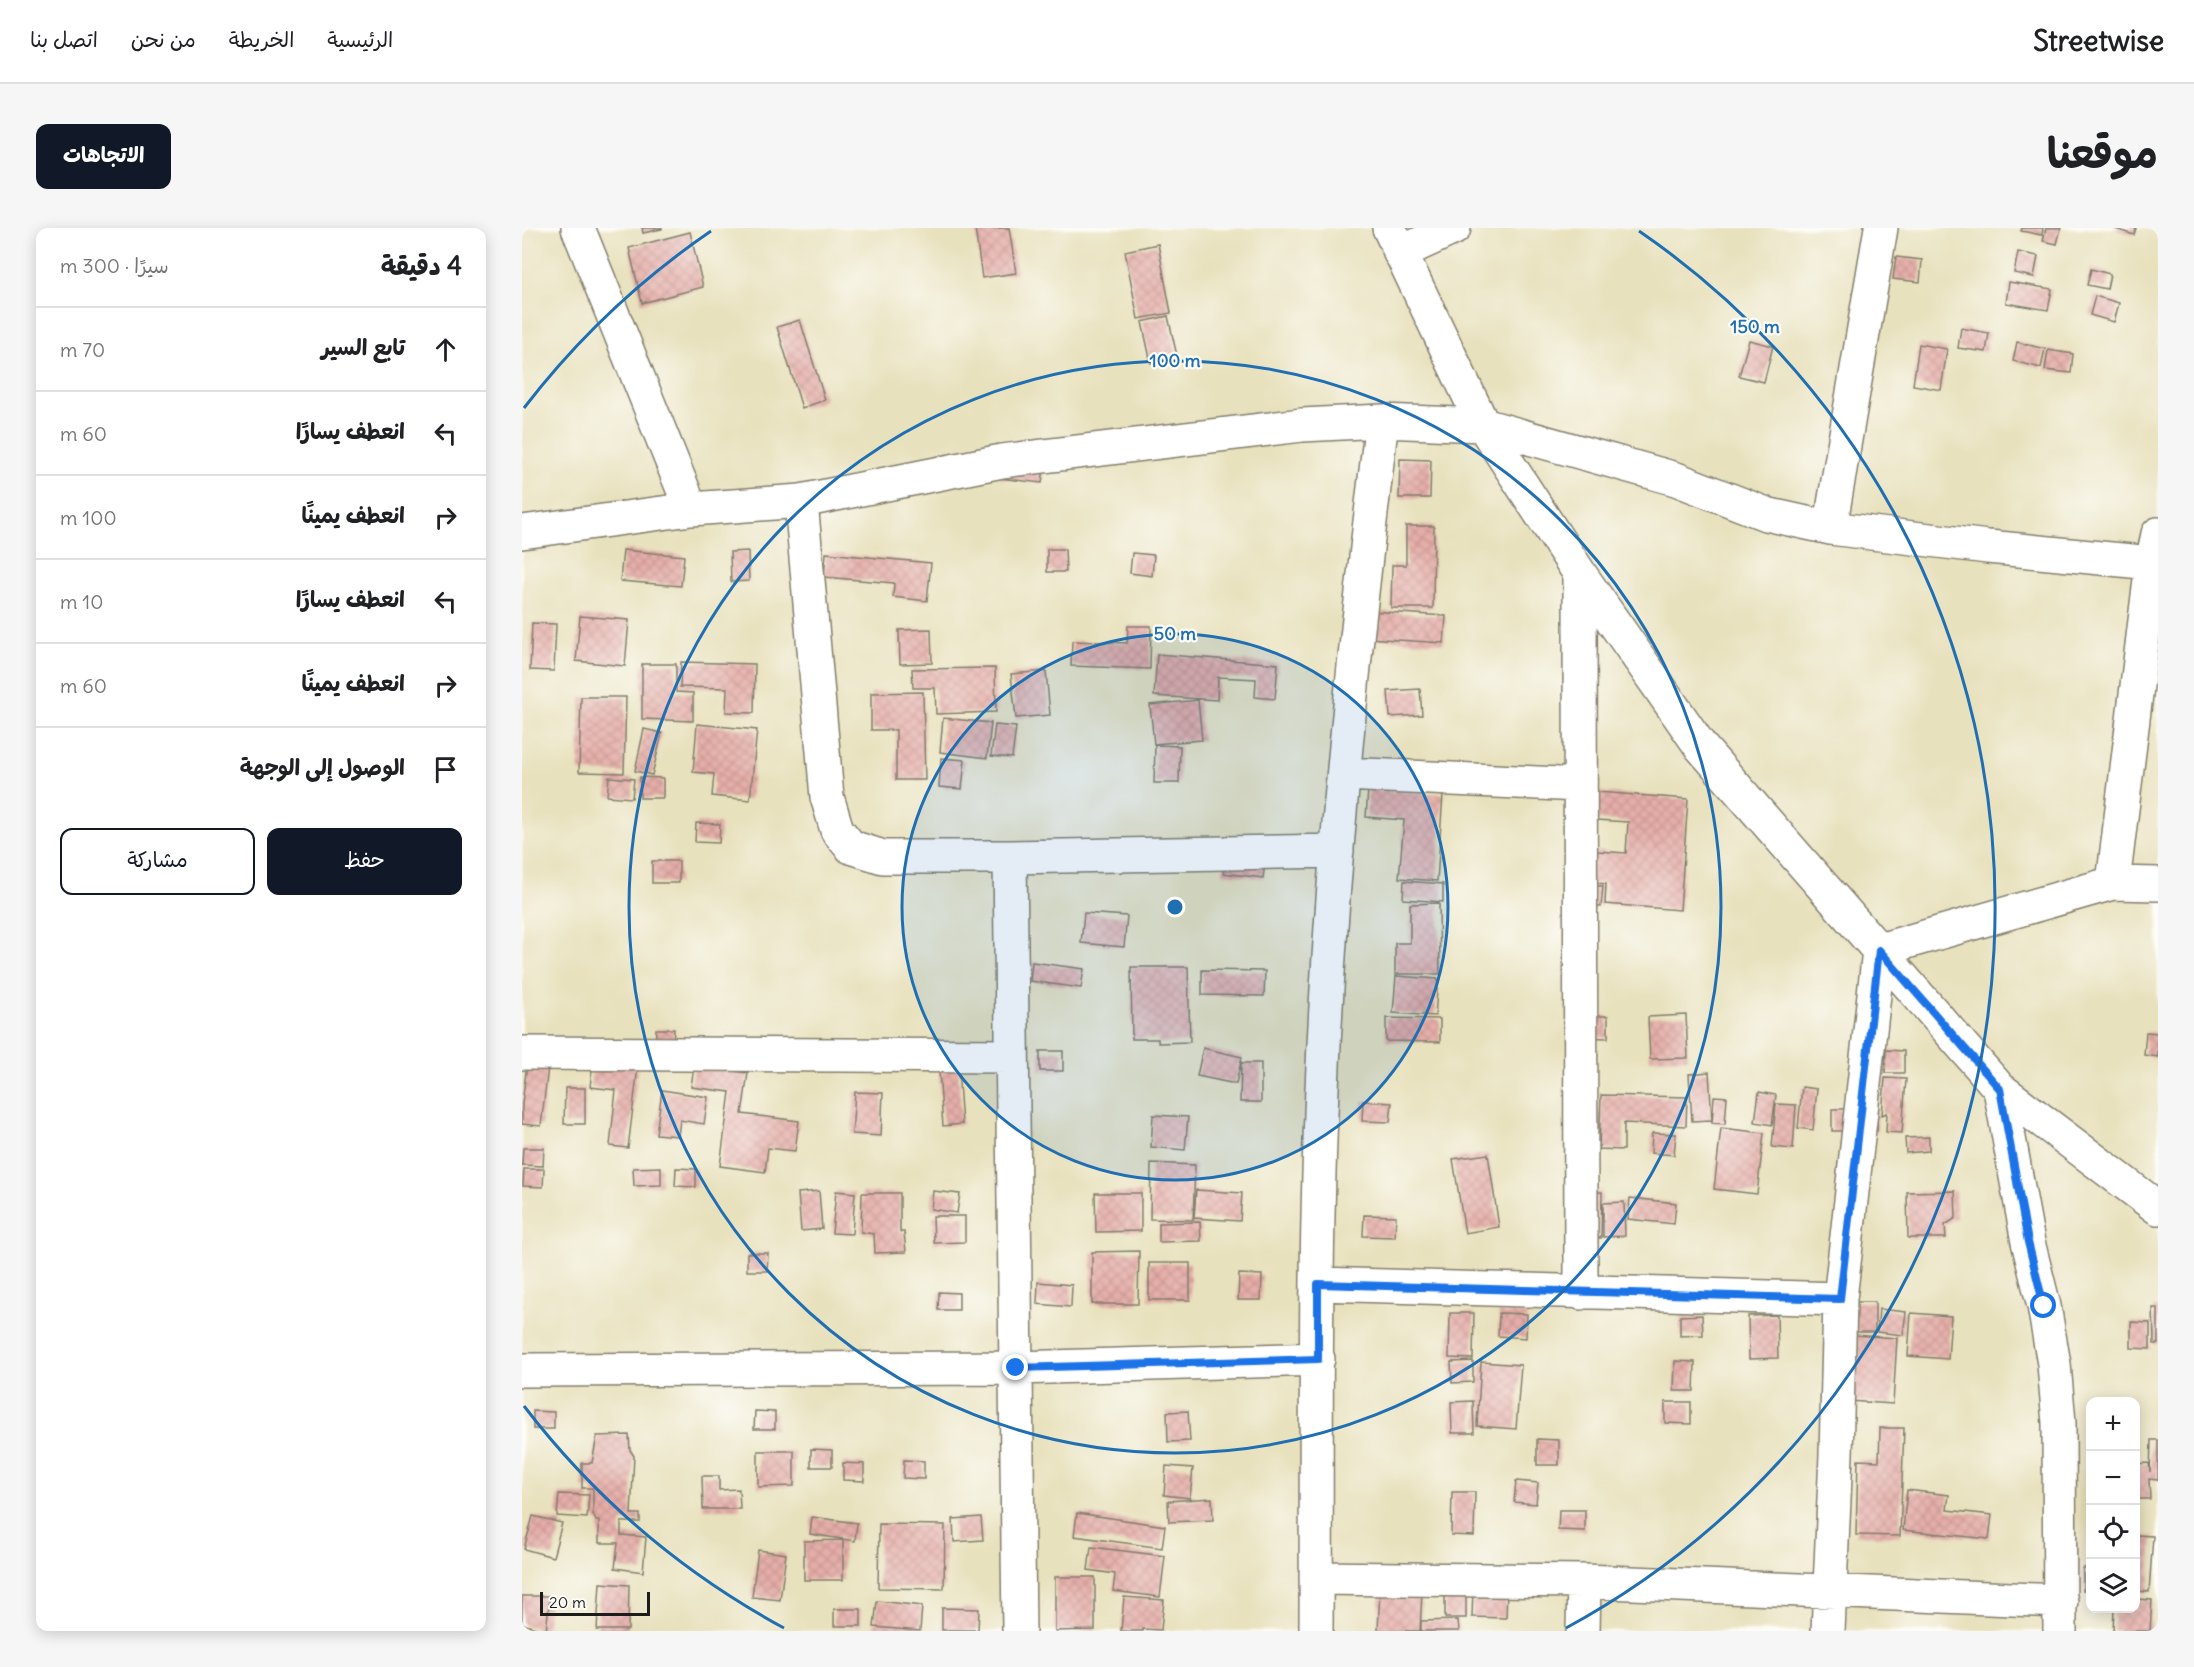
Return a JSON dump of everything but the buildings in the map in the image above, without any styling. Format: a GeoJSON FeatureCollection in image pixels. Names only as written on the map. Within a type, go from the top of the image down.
{"type":"FeatureCollection","features":[{"type":"Feature","properties":{"kind":"street"},"geometry":{"type":"LineString","coordinates":[[578,228],[691,509]]}},
{"type":"Feature","properties":{"kind":"street"},"geometry":{"type":"LineString","coordinates":[[1454,228],[1394,240],[1483,425],[1580,574],[1701,747],[2000,1089],[2158,1208]]}},
{"type":"Feature","properties":{"kind":"street"},"geometry":{"type":"LineString","coordinates":[[1830,528],[1881,228]]}},
{"type":"Feature","properties":{"kind":"street"},"geometry":{"type":"LineString","coordinates":[[522,532],[691,509],[801,501],[1002,461],[1302,424],[1382,421],[1483,425],[1676,478],[1766,514],[1830,528],[1988,547],[2155,549],[2113,884]]}},
{"type":"Feature","properties":{"kind":"street"},"geometry":{"type":"LineString","coordinates":[[1316,1631],[1318,1284],[1322,1089],[1337,851],[1356,633],[1382,421]]}},
{"type":"Feature","properties":{"kind":"street"},"geometry":{"type":"LineString","coordinates":[[801,501],[827,797],[837,830],[851,847],[883,857],[1337,851]]}},
{"type":"Feature","properties":{"kind":"street"},"geometry":{"type":"LineString","coordinates":[[1580,574],[1581,1293]]}},
{"type":"Feature","properties":{"kind":"street"},"geometry":{"type":"LineString","coordinates":[[1344,774],[1580,785]]}},
{"type":"Feature","properties":{"kind":"street"},"geometry":{"type":"LineString","coordinates":[[1010,857],[1019,1631]]}},
{"type":"Feature","properties":{"kind":"street"},"geometry":{"type":"LineString","coordinates":[[1879,950],[2113,884],[2158,884]]}},
{"type":"Feature","properties":{"kind":"street"},"geometry":{"type":"LineString","coordinates":[[1828,1631],[1840,1299],[1879,950]]}},
{"type":"Feature","properties":{"kind":"street"},"geometry":{"type":"LineString","coordinates":[[522,1053],[1012,1056]]}},
{"type":"Feature","properties":{"kind":"street"},"geometry":{"type":"LineString","coordinates":[[1316,1578],[1584,1581],[1830,1592],[2060,1616],[2059,1423],[2054,1364],[2044,1306],[2028,1242],[2000,1089]]}},
{"type":"Feature","properties":{"kind":"street"},"geometry":{"type":"LineString","coordinates":[[1318,1284],[1840,1299]]}},
{"type":"Feature","properties":{"kind":"street"},"geometry":{"type":"LineString","coordinates":[[522,1370],[1016,1368],[1318,1359]]}},
{"type":"Feature","properties":{"kind":"street"},"geometry":{"type":"LineString","coordinates":[[1583,1631],[1584,1581]]}},
{"type":"Feature","properties":{"kind":"route"},"geometry":{"type":"LineString","coordinates":[[1016,1368],[1318,1359],[1318,1284],[1840,1299],[1879,950],[2000,1089],[2028,1242],[2044,1306]]}}]}
